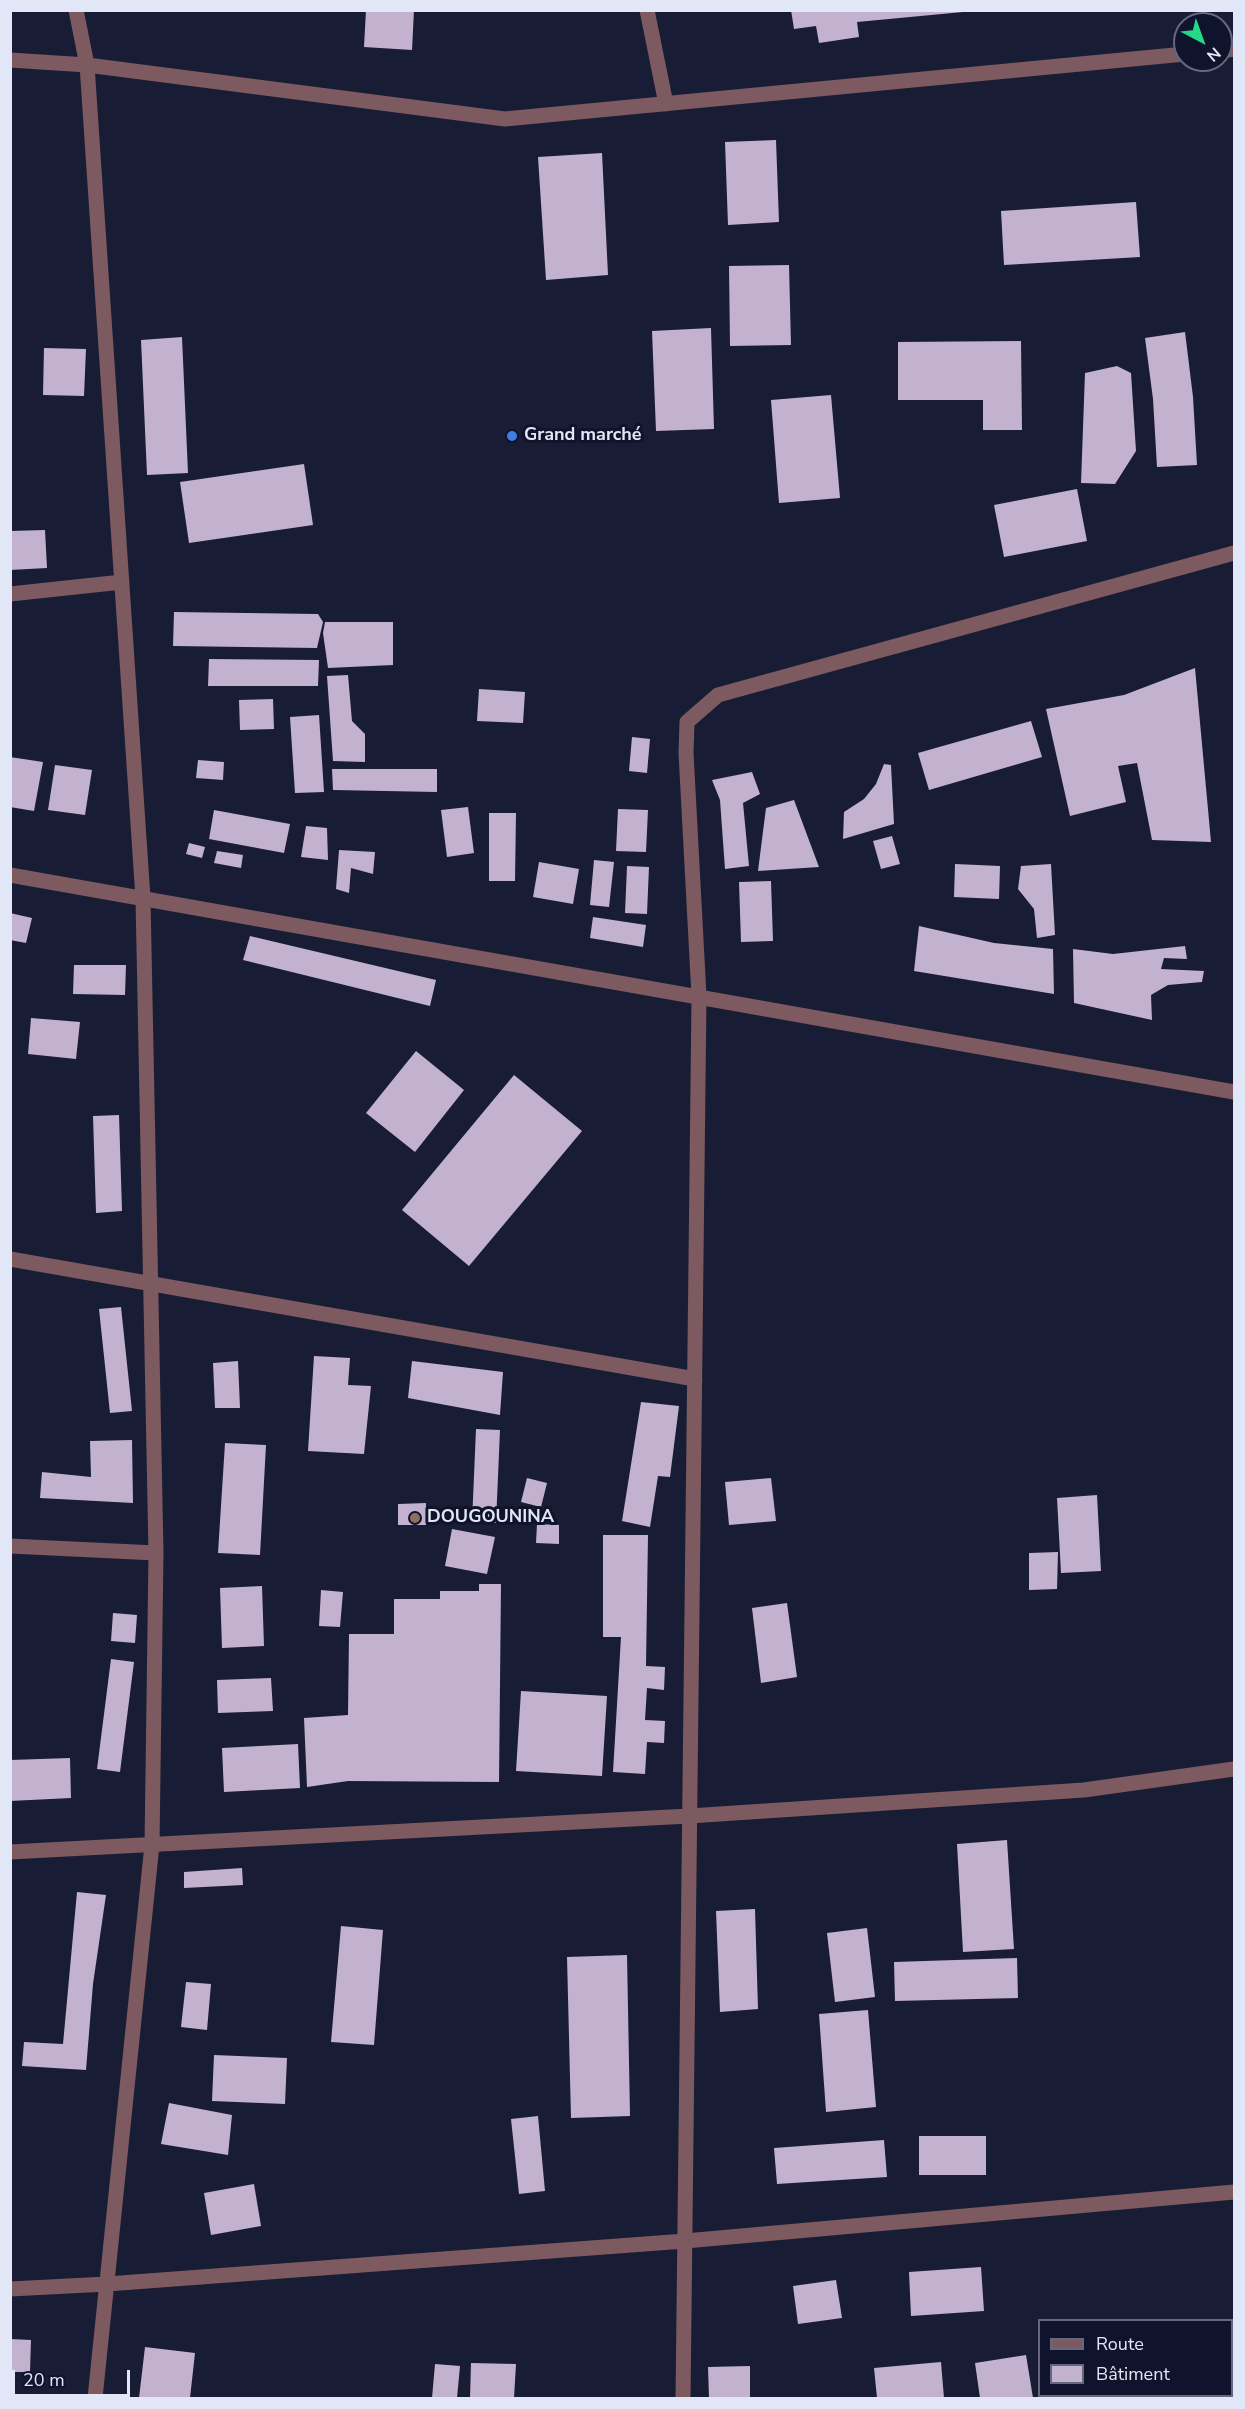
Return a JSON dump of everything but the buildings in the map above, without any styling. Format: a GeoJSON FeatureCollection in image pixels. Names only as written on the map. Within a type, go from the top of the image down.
{"type":"FeatureCollection","features":[{"type":"Feature","properties":{"kind":"street"},"geometry":{"type":"LineString","coordinates":[[76,10],[87,65],[143,898],[156,1552],[152,1845],[95,2398]]}},
{"type":"Feature","properties":{"kind":"street"},"geometry":{"type":"LineString","coordinates":[[646,10],[666,104]]}},
{"type":"Feature","properties":{"kind":"street"},"geometry":{"type":"LineString","coordinates":[[10,60],[87,65],[505,119],[1173,55]]}},
{"type":"Feature","properties":{"kind":"street"},"geometry":{"type":"LineString","coordinates":[[683,2398],[699,996],[686,753],[687,722],[718,695],[1234,553]]}},
{"type":"Feature","properties":{"kind":"street"},"geometry":{"type":"LineString","coordinates":[[10,594],[122,582]]}},
{"type":"Feature","properties":{"kind":"street"},"geometry":{"type":"LineString","coordinates":[[10,875],[1234,1092]]}},
{"type":"Feature","properties":{"kind":"street"},"geometry":{"type":"LineString","coordinates":[[10,1259],[695,1379]]}},
{"type":"Feature","properties":{"kind":"street"},"geometry":{"type":"LineString","coordinates":[[10,1546],[156,1552]]}},
{"type":"Feature","properties":{"kind":"street"},"geometry":{"type":"LineString","coordinates":[[10,1852],[690,1816],[1084,1790],[1234,1769]]}},
{"type":"Feature","properties":{"kind":"street"},"geometry":{"type":"LineString","coordinates":[[10,2289],[107,2284],[685,2241],[1234,2192]]}},
{"type":"Feature","properties":{"kind":"place","name":"Grand marché"},"geometry":{"type":"Point","coordinates":[512,436]}},
{"type":"Feature","properties":{"kind":"place","name":"DOUGOUNINA"},"geometry":{"type":"Point","coordinates":[415,1518]}}]}
